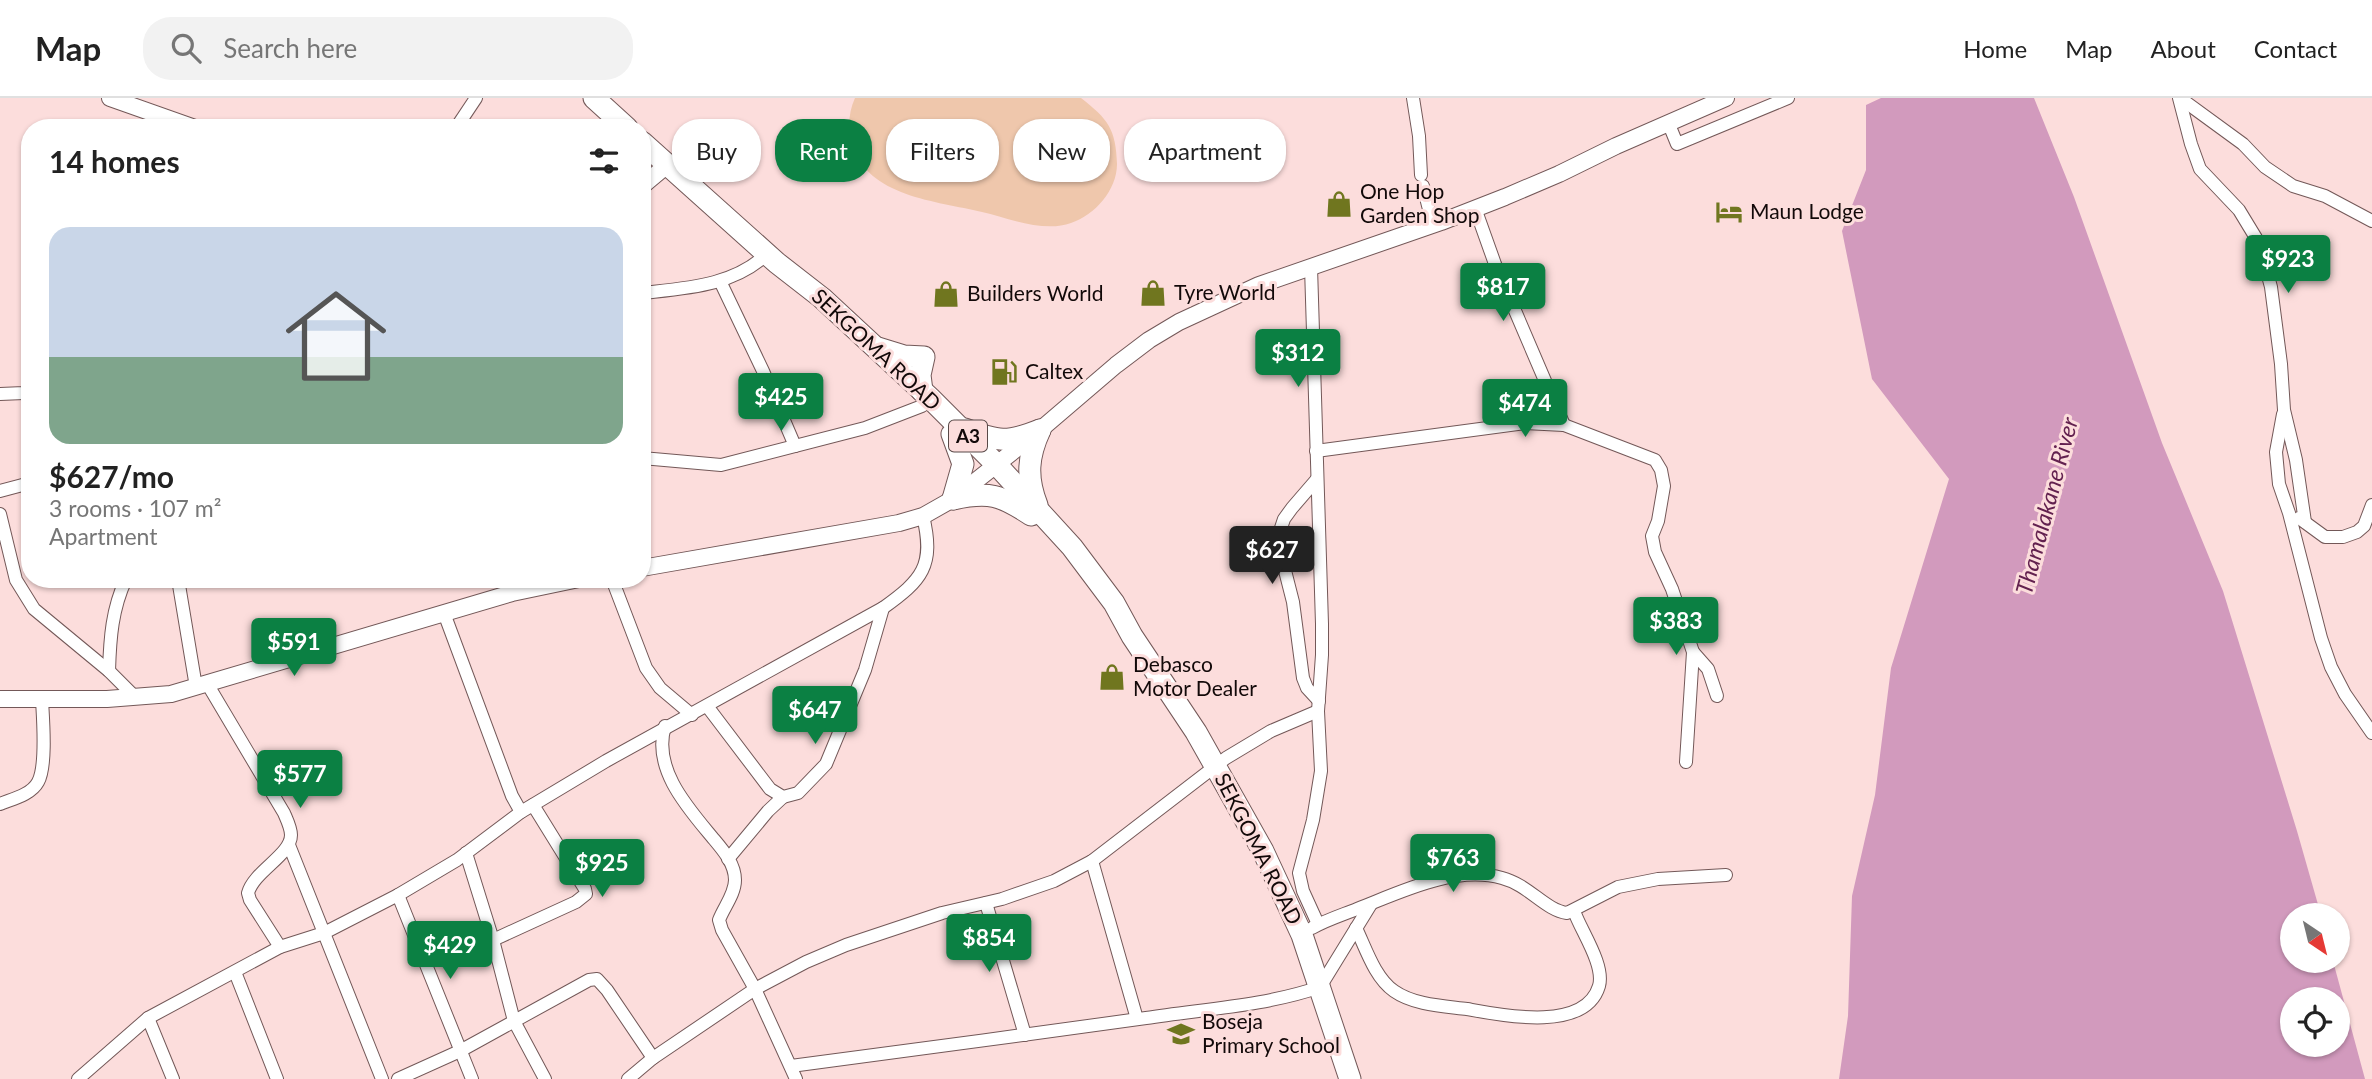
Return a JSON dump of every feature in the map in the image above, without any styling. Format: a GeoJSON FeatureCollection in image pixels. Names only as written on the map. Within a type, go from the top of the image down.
{"type":"FeatureCollection","features":[{"type":"Feature","properties":{"kind":"highway"},"geometry":{"type":"LineString","coordinates":[[594,98],[617,119]]}},
{"type":"Feature","properties":{"kind":"highway","name":"SEKGOMA ROAD"},"geometry":{"type":"LineString","coordinates":[[651,150],[772,258],[822,298],[874,346],[922,399]]}},
{"type":"Feature","properties":{"kind":"highway","name":"SEKGOMA ROAD"},"geometry":{"type":"LineString","coordinates":[[772,258],[816,306],[956,430],[1072,547],[1114,603],[1132,636],[1216,766],[1310,930],[1320,987],[1350,1079]]}},
{"type":"Feature","properties":{"kind":"highway"},"geometry":{"type":"LineString","coordinates":[[953,499],[963,464],[956,430],[1001,440],[1017,439],[1040,430]]}},
{"type":"Feature","properties":{"kind":"highway"},"geometry":{"type":"LineString","coordinates":[[1035,512],[1028,466],[1040,430]]}},
{"type":"Feature","properties":{"kind":"highway"},"geometry":{"type":"LineString","coordinates":[[953,499],[973,495],[1000,496],[1035,512]]}},
{"type":"Feature","properties":{"kind":"street"},"geometry":{"type":"LineString","coordinates":[[110,98],[170,119]]}},
{"type":"Feature","properties":{"kind":"street"},"geometry":{"type":"LineString","coordinates":[[462,119],[476,98]]}},
{"type":"Feature","properties":{"kind":"street"},"geometry":{"type":"LineString","coordinates":[[1413,98],[1422,180],[1433,225]]}},
{"type":"Feature","properties":{"kind":"street"},"geometry":{"type":"LineString","coordinates":[[651,566],[899,523],[923,516],[953,499],[1116,365],[1179,322],[1259,285],[1433,225],[1559,174],[1668,122],[1726,98]]}},
{"type":"Feature","properties":{"kind":"street"},"geometry":{"type":"LineString","coordinates":[[1668,122],[1676,144],[1788,98]]}},
{"type":"Feature","properties":{"kind":"street"},"geometry":{"type":"LineString","coordinates":[[2179,98],[2293,186],[2325,196],[2372,221]]}},
{"type":"Feature","properties":{"kind":"street"},"geometry":{"type":"LineString","coordinates":[[2179,98],[2190,144],[2200,169],[2239,210],[2256,238],[2264,261],[2271,287],[2284,410],[2296,460],[2305,522]]}},
{"type":"Feature","properties":{"kind":"street"},"geometry":{"type":"LineString","coordinates":[[651,178],[667,165]]}},
{"type":"Feature","properties":{"kind":"street"},"geometry":{"type":"LineString","coordinates":[[1475,208],[1495,264],[1564,425]]}},
{"type":"Feature","properties":{"kind":"street"},"geometry":{"type":"LineString","coordinates":[[651,292],[698,287],[720,281],[772,258]]}},
{"type":"Feature","properties":{"kind":"street"},"geometry":{"type":"LineString","coordinates":[[1311,267],[1322,624],[1318,706],[1322,751],[1319,793],[1298,873],[1310,930],[1371,904],[1453,877],[1478,874],[1501,878],[1523,886],[1555,910],[1567,914],[1618,887],[1658,879],[1726,875]]}},
{"type":"Feature","properties":{"kind":"street"},"geometry":{"type":"LineString","coordinates":[[720,281],[795,446]]}},
{"type":"Feature","properties":{"kind":"street"},"geometry":{"type":"LineString","coordinates":[[0,394],[21,393]]}},
{"type":"Feature","properties":{"kind":"street"},"geometry":{"type":"LineString","coordinates":[[651,459],[721,465],[865,428],[922,399]]}},
{"type":"Feature","properties":{"kind":"street"},"geometry":{"type":"LineString","coordinates":[[2284,410],[2276,452],[2279,484],[2289,513],[2309,596],[2331,667],[2345,694],[2372,733]]}},
{"type":"Feature","properties":{"kind":"street"},"geometry":{"type":"LineString","coordinates":[[1316,451],[1525,423],[1564,425],[1655,460],[1664,479],[1663,499],[1653,536],[1655,552],[1672,589],[1693,652],[1686,762]]}},
{"type":"Feature","properties":{"kind":"street"},"geometry":{"type":"LineString","coordinates":[[1317,479],[1284,519],[1280,551],[1300,642],[1303,678],[1318,706]]}},
{"type":"Feature","properties":{"kind":"street"},"geometry":{"type":"LineString","coordinates":[[0,491],[21,485]]}},
{"type":"Feature","properties":{"kind":"street"},"geometry":{"type":"LineString","coordinates":[[2289,513],[2325,537],[2350,535],[2364,526],[2372,505]]}},
{"type":"Feature","properties":{"kind":"street"},"geometry":{"type":"LineString","coordinates":[[0,514],[4,550],[16,580],[34,609],[110,671],[136,698]]}},
{"type":"Feature","properties":{"kind":"street"},"geometry":{"type":"LineString","coordinates":[[78,1079],[148,1018],[280,947],[324,933],[398,895],[466,853],[533,804],[665,726],[692,715],[883,608],[921,576],[927,556],[927,533],[923,516]]}},
{"type":"Feature","properties":{"kind":"street"},"geometry":{"type":"LineString","coordinates":[[110,671],[112,621],[122,588]]}},
{"type":"Feature","properties":{"kind":"street"},"geometry":{"type":"LineString","coordinates":[[179,588],[202,686],[284,813],[292,837],[289,845],[254,880],[248,893],[250,901],[280,947]]}},
{"type":"Feature","properties":{"kind":"street"},"geometry":{"type":"LineString","coordinates":[[0,699],[136,698],[171,694],[536,588]]}},
{"type":"Feature","properties":{"kind":"street"},"geometry":{"type":"LineString","coordinates":[[615,588],[646,668],[660,688],[692,715]]}},
{"type":"Feature","properties":{"kind":"street"},"geometry":{"type":"LineString","coordinates":[[728,859],[768,811],[783,797],[798,793],[826,764],[865,670],[883,608]]}},
{"type":"Feature","properties":{"kind":"street"},"geometry":{"type":"LineString","coordinates":[[444,613],[512,796],[521,812]]}},
{"type":"Feature","properties":{"kind":"street"},"geometry":{"type":"LineString","coordinates":[[1693,652],[1708,669],[1717,696]]}},
{"type":"Feature","properties":{"kind":"street"},"geometry":{"type":"LineString","coordinates":[[0,804],[27,793],[38,783],[44,737],[42,700]]}},
{"type":"Feature","properties":{"kind":"street"},"geometry":{"type":"LineString","coordinates":[[707,706],[770,789],[783,797]]}},
{"type":"Feature","properties":{"kind":"street"},"geometry":{"type":"LineString","coordinates":[[628,1079],[653,1058],[755,989],[846,945],[942,913],[986,903],[1054,881],[1092,861],[1216,766],[1271,731],[1318,706]]}},
{"type":"Feature","properties":{"kind":"street"},"geometry":{"type":"LineString","coordinates":[[665,726],[663,746],[667,770],[675,788],[728,859],[733,870],[734,890],[719,920],[722,930],[755,989],[796,1079]]}},
{"type":"Feature","properties":{"kind":"street"},"geometry":{"type":"LineString","coordinates":[[494,940],[576,902],[586,894],[533,804]]}},
{"type":"Feature","properties":{"kind":"street"},"geometry":{"type":"LineString","coordinates":[[289,845],[382,1079]]}},
{"type":"Feature","properties":{"kind":"street"},"geometry":{"type":"LineString","coordinates":[[466,853],[494,940],[514,1021],[545,1079]]}},
{"type":"Feature","properties":{"kind":"street"},"geometry":{"type":"LineString","coordinates":[[1092,861],[1137,1019]]}},
{"type":"Feature","properties":{"kind":"street"},"geometry":{"type":"LineString","coordinates":[[398,895],[472,1079]]}},
{"type":"Feature","properties":{"kind":"street"},"geometry":{"type":"LineString","coordinates":[[986,903],[1025,1035]]}},
{"type":"Feature","properties":{"kind":"street"},"geometry":{"type":"LineString","coordinates":[[791,1066],[1280,998],[1320,987],[1371,904]]}},
{"type":"Feature","properties":{"kind":"street"},"geometry":{"type":"LineString","coordinates":[[1356,928],[1381,979],[1404,997],[1525,1019],[1550,1018],[1567,1014],[1585,1004],[1594,996],[1599,986],[1600,975],[1595,957],[1574,911]]}},
{"type":"Feature","properties":{"kind":"street"},"geometry":{"type":"LineString","coordinates":[[235,972],[277,1079]]}},
{"type":"Feature","properties":{"kind":"street"},"geometry":{"type":"LineString","coordinates":[[398,1079],[460,1051],[589,980],[597,979],[653,1058]]}},
{"type":"Feature","properties":{"kind":"street"},"geometry":{"type":"LineString","coordinates":[[148,1018],[173,1079]]}},
{"type":"Feature","properties":{"kind":"shaded area"},"geometry":{"type":"Polygon","coordinates":[[[855,98],[1081,98],[1104,119],[1013,119],[1013,182],[1110,182],[1110,128],[1115,142],[1116,174],[1109,192],[1096,208],[1080,219],[1060,226],[1026,223],[925,200],[888,186],[872,175],[872,119],[850,119],[855,98]]]}},
{"type":"Feature","properties":{"kind":"water","name":"Thamalakane River"},"geometry":{"type":"Polygon","coordinates":[[[1881,98],[2034,98],[2074,197],[2162,443],[2223,591],[2318,903],[2280,903],[2280,973],[2336,973],[2340,987],[2280,987],[2280,1057],[2350,1057],[2350,1024],[2365,1079],[1839,1079],[1848,1016],[1852,896],[1875,795],[1891,668],[1949,479],[1872,379],[1842,231],[1866,170],[1866,105],[1881,98]]]}},
{"type":"Feature","properties":{"kind":"place","name":"One Hop Garden Shop"},"geometry":{"type":"Point","coordinates":[1339,204]}},
{"type":"Feature","properties":{"kind":"place","name":"Maun Lodge"},"geometry":{"type":"Point","coordinates":[1729,212]}},
{"type":"Feature","properties":{"kind":"place","name":"Tyre World"},"geometry":{"type":"Point","coordinates":[1153,293]}},
{"type":"Feature","properties":{"kind":"place","name":"Builders World"},"geometry":{"type":"Point","coordinates":[946,294]}},
{"type":"Feature","properties":{"kind":"place","name":"Caltex"},"geometry":{"type":"Point","coordinates":[1004,372]}},
{"type":"Feature","properties":{"kind":"place","name":"Debasco Motor Dealer"},"geometry":{"type":"Point","coordinates":[1112,677]}},
{"type":"Feature","properties":{"kind":"place","name":"Boseja Primary School"},"geometry":{"type":"Point","coordinates":[1181,1034]}}]}
